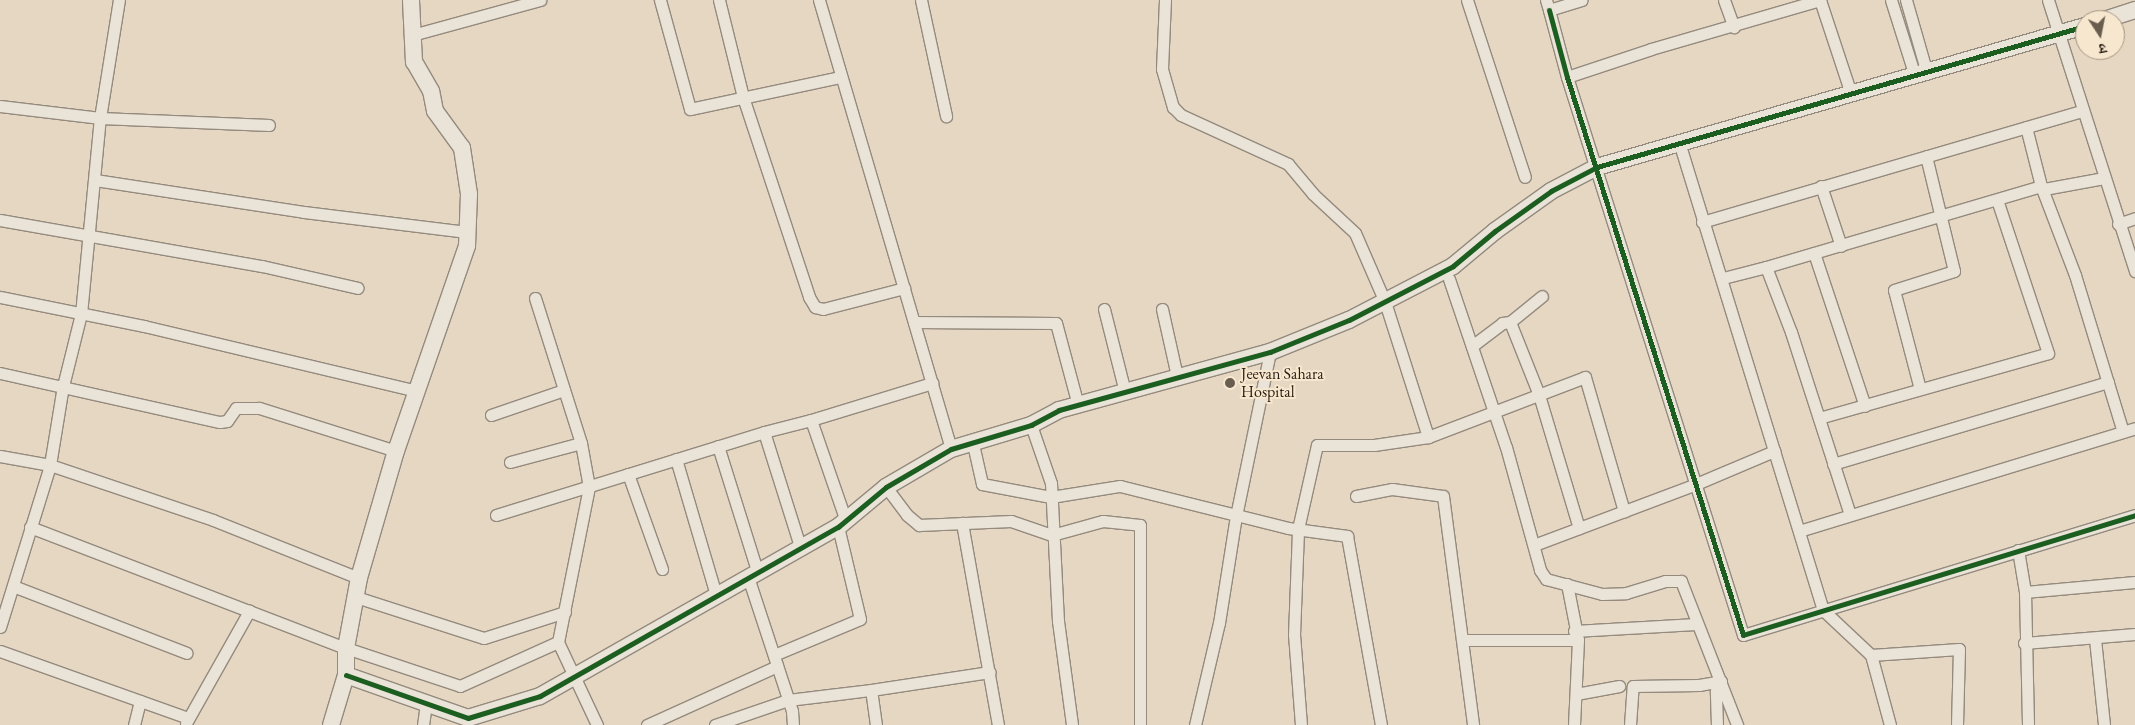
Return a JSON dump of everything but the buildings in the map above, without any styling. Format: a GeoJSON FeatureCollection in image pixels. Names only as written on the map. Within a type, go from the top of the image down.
{"type":"FeatureCollection","features":[{"type":"Feature","properties":{"kind":"street"},"geometry":{"type":"LineString","coordinates":[[0,627],[50,464],[63,386],[81,314],[100,118],[119,0]]}},
{"type":"Feature","properties":{"kind":"street"},"geometry":{"type":"LineString","coordinates":[[336,723],[346,675],[346,648],[358,578],[396,451],[466,246],[469,194],[462,148],[435,111],[431,91],[414,62],[411,0]]}},
{"type":"Feature","properties":{"kind":"street"},"geometry":{"type":"LineString","coordinates":[[412,35],[540,0]]}},
{"type":"Feature","properties":{"kind":"street"},"geometry":{"type":"LineString","coordinates":[[660,0],[690,109],[840,77]]}},
{"type":"Feature","properties":{"kind":"street"},"geometry":{"type":"LineString","coordinates":[[719,0],[744,97],[808,297],[815,307],[823,308],[904,288]]}},
{"type":"Feature","properties":{"kind":"street"},"geometry":{"type":"LineString","coordinates":[[819,0],[840,77],[951,449]]}},
{"type":"Feature","properties":{"kind":"street"},"geometry":{"type":"LineString","coordinates":[[921,0],[946,116]]}},
{"type":"Feature","properties":{"kind":"street"},"geometry":{"type":"LineString","coordinates":[[1165,0],[1162,69],[1173,107],[1181,115],[1288,164],[1313,194],[1355,233],[1385,302],[1428,437]]}},
{"type":"Feature","properties":{"kind":"street"},"geometry":{"type":"LineString","coordinates":[[1467,0],[1525,178]]}},
{"type":"Feature","properties":{"kind":"street"},"geometry":{"type":"LineString","coordinates":[[1581,0],[1548,5],[1567,77],[1597,167],[1743,635],[2135,515]]}},
{"type":"Feature","properties":{"kind":"street"},"geometry":{"type":"LineString","coordinates":[[1724,0],[1734,27]]}},
{"type":"Feature","properties":{"kind":"street"},"geometry":{"type":"LineString","coordinates":[[1567,77],[1651,49],[1734,27],[1820,0],[1851,94]]}},
{"type":"Feature","properties":{"kind":"street"},"geometry":{"type":"LineString","coordinates":[[1892,0],[1921,75]]}},
{"type":"Feature","properties":{"kind":"street"},"geometry":{"type":"LineString","coordinates":[[1906,0],[1921,75]]}},
{"type":"Feature","properties":{"kind":"street"},"geometry":{"type":"LineString","coordinates":[[2048,0],[2081,111],[2135,272]]}},
{"type":"Feature","properties":{"kind":"street"},"geometry":{"type":"LineString","coordinates":[[346,675],[468,718],[540,696],[716,595],[801,549],[842,524],[886,487],[951,449],[973,444],[1031,425],[1059,410],[1177,376],[1270,352],[1385,302],[1453,266],[1495,230],[1551,191],[1597,167],[2075,29]]}},
{"type":"Feature","properties":{"kind":"street"},"geometry":{"type":"LineString","coordinates":[[0,106],[100,118],[269,125]]}},
{"type":"Feature","properties":{"kind":"street"},"geometry":{"type":"LineString","coordinates":[[1702,222],[2081,111]]}},
{"type":"Feature","properties":{"kind":"street"},"geometry":{"type":"LineString","coordinates":[[2026,127],[2043,187],[2075,275],[2123,432]]}},
{"type":"Feature","properties":{"kind":"street"},"geometry":{"type":"LineString","coordinates":[[1679,142],[1702,222],[1723,278],[1823,610],[1871,655],[1890,725]]}},
{"type":"Feature","properties":{"kind":"street"},"geometry":{"type":"LineString","coordinates":[[1920,389],[1894,290],[1954,271],[1926,156]]}},
{"type":"Feature","properties":{"kind":"street"},"geometry":{"type":"LineString","coordinates":[[1723,278],[1842,246],[1941,215],[2043,187],[2104,178]]}},
{"type":"Feature","properties":{"kind":"street"},"geometry":{"type":"LineString","coordinates":[[95,180],[304,212],[467,232]]}},
{"type":"Feature","properties":{"kind":"street"},"geometry":{"type":"LineString","coordinates":[[1820,186],[1842,246]]}},
{"type":"Feature","properties":{"kind":"street"},"geometry":{"type":"LineString","coordinates":[[1819,418],[2048,353],[1997,200]]}},
{"type":"Feature","properties":{"kind":"street"},"geometry":{"type":"LineString","coordinates":[[2118,224],[2135,218]]}},
{"type":"Feature","properties":{"kind":"street"},"geometry":{"type":"LineString","coordinates":[[0,220],[262,266],[358,288]]}},
{"type":"Feature","properties":{"kind":"street"},"geometry":{"type":"LineString","coordinates":[[1814,253],[1865,406]]}},
{"type":"Feature","properties":{"kind":"street"},"geometry":{"type":"LineString","coordinates":[[1766,267],[1819,418],[1850,515]]}},
{"type":"Feature","properties":{"kind":"street"},"geometry":{"type":"LineString","coordinates":[[1449,279],[1494,412],[1546,579],[1602,594],[1626,594],[1665,580],[1681,581],[1696,624],[1721,681],[1737,725]]}},
{"type":"Feature","properties":{"kind":"street"},"geometry":{"type":"LineString","coordinates":[[1472,346],[1502,323],[1510,322],[1542,296]]}},
{"type":"Feature","properties":{"kind":"street"},"geometry":{"type":"LineString","coordinates":[[0,297],[144,326],[416,391]]}},
{"type":"Feature","properties":{"kind":"street"},"geometry":{"type":"LineString","coordinates":[[535,298],[581,443],[589,487],[558,642],[576,676],[593,724]]}},
{"type":"Feature","properties":{"kind":"street"},"geometry":{"type":"LineString","coordinates":[[1104,309],[1125,392]]}},
{"type":"Feature","properties":{"kind":"street"},"geometry":{"type":"LineString","coordinates":[[1162,309],[1177,376]]}},
{"type":"Feature","properties":{"kind":"street"},"geometry":{"type":"LineString","coordinates":[[914,322],[1056,323],[1078,405]]}},
{"type":"Feature","properties":{"kind":"street"},"geometry":{"type":"LineString","coordinates":[[1510,322],[1538,395],[1579,528]]}},
{"type":"Feature","properties":{"kind":"street"},"geometry":{"type":"LineString","coordinates":[[1195,725],[1219,623],[1236,516],[1270,352]]}},
{"type":"Feature","properties":{"kind":"street"},"geometry":{"type":"LineString","coordinates":[[0,373],[220,422],[227,421],[236,408],[259,408],[396,451]]}},
{"type":"Feature","properties":{"kind":"street"},"geometry":{"type":"LineString","coordinates":[[1301,725],[1294,635],[1298,529],[1317,445],[1374,445],[1428,437],[1585,378],[1624,511]]}},
{"type":"Feature","properties":{"kind":"street"},"geometry":{"type":"LineString","coordinates":[[1833,464],[2108,382]]}},
{"type":"Feature","properties":{"kind":"street"},"geometry":{"type":"LineString","coordinates":[[496,515],[764,432],[811,420],[932,383]]}},
{"type":"Feature","properties":{"kind":"street"},"geometry":{"type":"LineString","coordinates":[[491,415],[564,390]]}},
{"type":"Feature","properties":{"kind":"street"},"geometry":{"type":"LineString","coordinates":[[648,725],[860,619],[842,524],[811,420]]}},
{"type":"Feature","properties":{"kind":"street"},"geometry":{"type":"LineString","coordinates":[[1031,425],[1050,483],[1058,621],[1072,725]]}},
{"type":"Feature","properties":{"kind":"street"},"geometry":{"type":"LineString","coordinates":[[1799,531],[2135,428]]}},
{"type":"Feature","properties":{"kind":"street"},"geometry":{"type":"LineString","coordinates":[[764,432],[801,549]]}},
{"type":"Feature","properties":{"kind":"street"},"geometry":{"type":"LineString","coordinates":[[510,462],[581,443]]}},
{"type":"Feature","properties":{"kind":"street"},"geometry":{"type":"LineString","coordinates":[[973,444],[982,484],[1051,497],[1120,486],[1236,516],[1298,529],[1347,536],[1381,725]]}},
{"type":"Feature","properties":{"kind":"street"},"geometry":{"type":"LineString","coordinates":[[718,446],[775,660],[788,700],[793,725]]}},
{"type":"Feature","properties":{"kind":"street"},"geometry":{"type":"LineString","coordinates":[[1534,545],[1696,484],[1774,451]]}},
{"type":"Feature","properties":{"kind":"street"},"geometry":{"type":"LineString","coordinates":[[0,456],[50,464],[213,520],[358,578]]}},
{"type":"Feature","properties":{"kind":"street"},"geometry":{"type":"LineString","coordinates":[[676,460],[716,595]]}},
{"type":"Feature","properties":{"kind":"street"},"geometry":{"type":"LineString","coordinates":[[628,474],[662,569]]}},
{"type":"Feature","properties":{"kind":"street"},"geometry":{"type":"LineString","coordinates":[[886,487],[907,515],[919,525],[1011,521],[1052,535],[1103,520],[1140,525],[1140,725]]}},
{"type":"Feature","properties":{"kind":"street"},"geometry":{"type":"LineString","coordinates":[[1356,496],[1392,488],[1443,496],[1465,640],[1473,725]]}},
{"type":"Feature","properties":{"kind":"street"},"geometry":{"type":"LineString","coordinates":[[962,523],[998,725]]}},
{"type":"Feature","properties":{"kind":"street"},"geometry":{"type":"LineString","coordinates":[[30,527],[346,648],[460,686],[558,642]]}},
{"type":"Feature","properties":{"kind":"street"},"geometry":{"type":"LineString","coordinates":[[2018,550],[2025,592],[2024,643],[2028,725]]}},
{"type":"Feature","properties":{"kind":"street"},"geometry":{"type":"LineString","coordinates":[[2025,592],[2135,582]]}},
{"type":"Feature","properties":{"kind":"street"},"geometry":{"type":"LineString","coordinates":[[1567,584],[1576,636],[1574,725]]}},
{"type":"Feature","properties":{"kind":"street"},"geometry":{"type":"LineString","coordinates":[[13,586],[187,653]]}},
{"type":"Feature","properties":{"kind":"street"},"geometry":{"type":"LineString","coordinates":[[356,598],[484,638],[565,612]]}},
{"type":"Feature","properties":{"kind":"street"},"geometry":{"type":"LineString","coordinates":[[0,650],[140,701],[187,722],[249,611]]}},
{"type":"Feature","properties":{"kind":"street"},"geometry":{"type":"LineString","coordinates":[[1465,640],[1576,636],[1696,624]]}},
{"type":"Feature","properties":{"kind":"street"},"geometry":{"type":"LineString","coordinates":[[2024,643],[2094,639],[2135,634]]}},
{"type":"Feature","properties":{"kind":"street"},"geometry":{"type":"LineString","coordinates":[[2094,639],[2104,725]]}},
{"type":"Feature","properties":{"kind":"street"},"geometry":{"type":"LineString","coordinates":[[1871,655],[1959,649],[1957,725]]}},
{"type":"Feature","properties":{"kind":"street"},"geometry":{"type":"LineString","coordinates":[[715,725],[788,700],[990,672]]}},
{"type":"Feature","properties":{"kind":"street"},"geometry":{"type":"LineString","coordinates":[[1630,725],[1633,686],[1699,685],[1721,681]]}},
{"type":"Feature","properties":{"kind":"street"},"geometry":{"type":"LineString","coordinates":[[1717,725],[1716,691],[1721,681]]}},
{"type":"Feature","properties":{"kind":"street"},"geometry":{"type":"LineString","coordinates":[[1576,694],[1619,686]]}},
{"type":"Feature","properties":{"kind":"street"},"geometry":{"type":"LineString","coordinates":[[871,690],[876,725]]}},
{"type":"Feature","properties":{"kind":"street"},"geometry":{"type":"LineString","coordinates":[[134,725],[140,701]]}},
{"type":"Feature","properties":{"kind":"street"},"geometry":{"type":"LineString","coordinates":[[423,725],[426,703]]}},
{"type":"Feature","properties":{"kind":"cycle path"},"geometry":{"type":"LineString","coordinates":[[1549,10],[1567,77],[1743,635],[2135,515]]}},
{"type":"Feature","properties":{"kind":"cycle path"},"geometry":{"type":"LineString","coordinates":[[346,675],[468,718],[540,696],[838,527],[886,487],[951,449],[1031,425],[1059,410],[1270,352],[1349,320],[1453,266],[1495,231],[1551,191],[1597,167],[2075,29]]}},
{"type":"Feature","properties":{"kind":"place","name":"Jeevan Sahara Hospital"},"geometry":{"type":"Point","coordinates":[1230,383]}}]}
